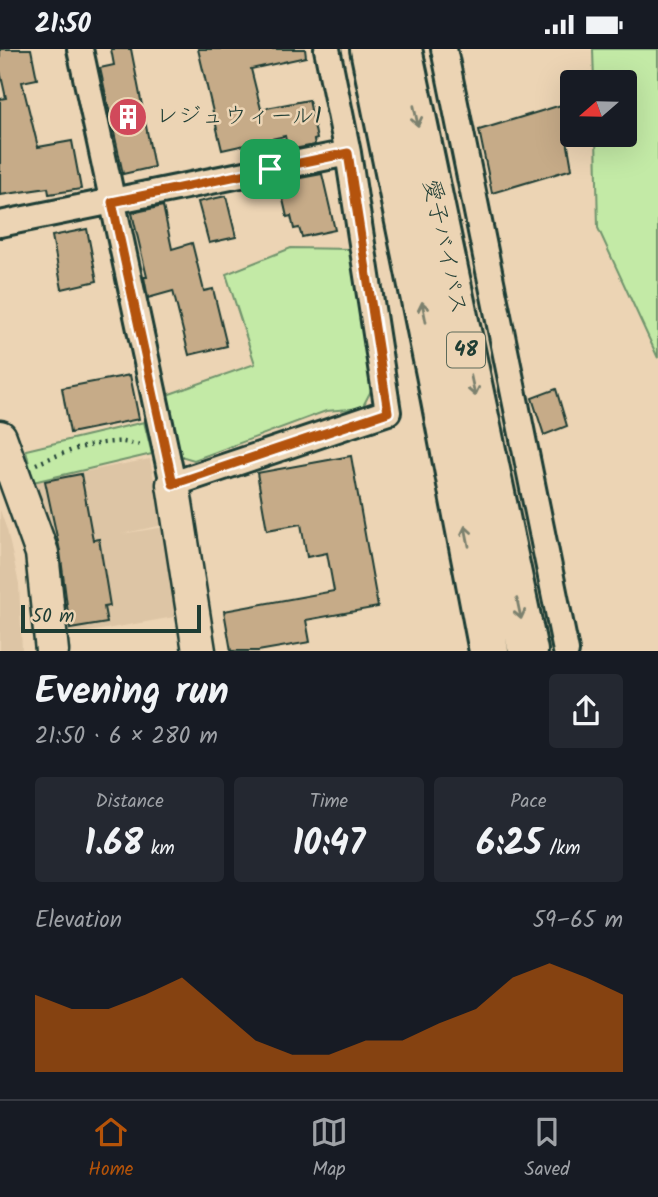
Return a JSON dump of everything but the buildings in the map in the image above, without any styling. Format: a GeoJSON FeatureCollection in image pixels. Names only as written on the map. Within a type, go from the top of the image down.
{"type":"FeatureCollection","features":[{"type":"Feature","properties":{"kind":"highway","name":"愛子バイパス"},"geometry":{"type":"LineString","coordinates":[[370,49],[489,651]]}},
{"type":"Feature","properties":{"kind":"highway","name":"愛子バイパス"},"geometry":{"type":"LineString","coordinates":[[402,49],[528,651]]}},
{"type":"Feature","properties":{"kind":"street"},"geometry":{"type":"LineString","coordinates":[[80,49],[173,484],[199,651]]}},
{"type":"Feature","properties":{"kind":"street"},"geometry":{"type":"LineString","coordinates":[[173,484],[388,412],[348,153],[327,49]]}},
{"type":"Feature","properties":{"kind":"street"},"geometry":{"type":"LineString","coordinates":[[444,49],[566,651]]}},
{"type":"Feature","properties":{"kind":"street"},"geometry":{"type":"LineString","coordinates":[[0,224],[348,153]]}},
{"type":"Feature","properties":{"kind":"street"},"geometry":{"type":"LineString","coordinates":[[0,437],[15,472],[42,553],[52,651]]}},
{"type":"Feature","properties":{"kind":"path"},"geometry":{"type":"LineString","coordinates":[[15,472],[60,454],[102,443],[143,445],[163,441]]}},
{"type":"Feature","properties":{"kind":"shaded area"},"geometry":{"type":"Polygon","coordinates":[[[150,459],[163,525],[121,534],[165,527],[180,616],[66,636],[36,481],[150,459]]]}},
{"type":"Feature","properties":{"kind":"shaded area"},"geometry":{"type":"Polygon","coordinates":[[[0,510],[19,584],[22,651],[0,651],[0,510]]]}},
{"type":"Feature","properties":{"kind":"green space"},"geometry":{"type":"Polygon","coordinates":[[[593,49],[658,49],[658,358],[598,228],[596,147],[637,147],[637,70],[594,70],[593,49]]]}},
{"type":"Feature","properties":{"kind":"green space"},"geometry":{"type":"Polygon","coordinates":[[[291,248],[352,249],[375,383],[362,408],[326,411],[194,460],[177,455],[164,396],[255,364],[226,274],[291,248]]]}},
{"type":"Feature","properties":{"kind":"green space"},"geometry":{"type":"Polygon","coordinates":[[[144,422],[152,454],[33,482],[26,450],[144,422]]]}},
{"type":"Feature","properties":{"kind":"place","name":"レジュウィール1"},"geometry":{"type":"Point","coordinates":[128,117]}},
{"type":"Feature","properties":{"kind":"route"},"geometry":{"type":"LineString","coordinates":[[348,153],[388,412],[173,484],[112,202],[270,169],[348,153]]}}]}
